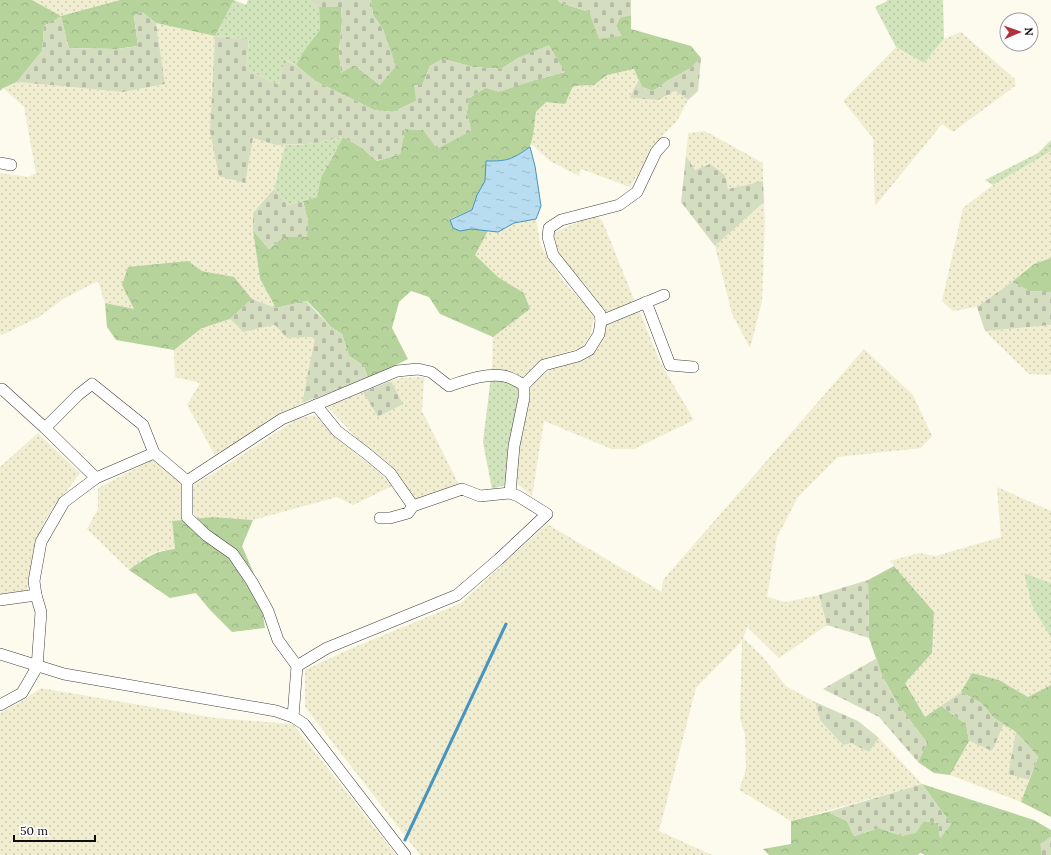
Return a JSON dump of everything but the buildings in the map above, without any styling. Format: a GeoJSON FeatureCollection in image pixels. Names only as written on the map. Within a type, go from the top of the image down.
{"type":"FeatureCollection","features":[{"type":"Feature","properties":{"kind":"street"},"geometry":{"type":"LineString","coordinates":[[510,493],[514,446],[524,398],[524,385],[544,365],[578,356],[589,350],[599,334],[601,321],[600,314],[553,255],[548,237],[549,228],[561,220],[619,205],[625,201],[637,192],[656,152],[664,143]]}},
{"type":"Feature","properties":{"kind":"street"},"geometry":{"type":"LineString","coordinates":[[601,321],[664,295]]}},
{"type":"Feature","properties":{"kind":"street"},"geometry":{"type":"LineString","coordinates":[[646,302],[670,364],[693,367]]}},
{"type":"Feature","properties":{"kind":"street"},"geometry":{"type":"LineString","coordinates":[[187,481],[282,419],[397,371],[418,368],[431,372],[449,386],[475,377],[492,376],[505,376],[524,385]]}},
{"type":"Feature","properties":{"kind":"street"},"geometry":{"type":"LineString","coordinates":[[45,428],[78,395],[92,384],[143,425],[154,453],[187,481],[187,517],[206,535],[233,554],[252,582],[268,611],[278,640],[297,666],[293,717]]}},
{"type":"Feature","properties":{"kind":"street"},"geometry":{"type":"LineString","coordinates":[[0,390],[2,390],[45,428],[96,478]]}},
{"type":"Feature","properties":{"kind":"street"},"geometry":{"type":"LineString","coordinates":[[316,405],[337,431],[390,473],[413,506]]}},
{"type":"Feature","properties":{"kind":"street"},"geometry":{"type":"LineString","coordinates":[[0,705],[22,694],[37,667],[41,612],[34,581],[41,542],[64,502],[96,478],[154,453]]}},
{"type":"Feature","properties":{"kind":"street"},"geometry":{"type":"LineString","coordinates":[[297,666],[327,648],[457,595],[499,559],[547,514],[518,496],[510,493],[480,496],[462,489],[413,506],[408,513],[390,518],[380,518]]}},
{"type":"Feature","properties":{"kind":"street"},"geometry":{"type":"LineString","coordinates":[[0,600],[36,595]]}},
{"type":"Feature","properties":{"kind":"street"},"geometry":{"type":"LineString","coordinates":[[0,654],[28,662],[37,667],[64,674],[276,711],[293,717],[304,724],[405,855]]}},
{"type":"Feature","properties":{"kind":"shaded area"},"geometry":{"type":"Polygon","coordinates":[[[32,0],[120,0],[61,16],[32,0]]]}},
{"type":"Feature","properties":{"kind":"shaded area"},"geometry":{"type":"Polygon","coordinates":[[[156,23],[215,36],[210,131],[253,138],[276,145],[285,145],[274,189],[253,213],[253,230],[260,279],[276,308],[252,299],[234,277],[202,271],[188,261],[134,309],[105,303],[98,281],[63,299],[39,317],[2,335],[0,334],[0,173],[28,177],[36,173],[24,107],[3,88],[17,82],[123,92],[165,84],[156,23]]]}},
{"type":"Feature","properties":{"kind":"shaded area"},"geometry":{"type":"Polygon","coordinates":[[[961,32],[1015,79],[1015,86],[953,132],[942,124],[875,206],[873,138],[843,101],[896,47],[924,63],[944,39],[961,32]]]}},
{"type":"Feature","properties":{"kind":"shaded area"},"geometry":{"type":"Polygon","coordinates":[[[635,69],[639,79],[631,98],[658,100],[675,91],[688,100],[677,121],[662,136],[630,187],[581,169],[579,176],[550,161],[531,144],[536,113],[546,101],[573,86],[594,85],[606,75],[635,69]]]}},
{"type":"Feature","properties":{"kind":"shaded area"},"geometry":{"type":"Polygon","coordinates":[[[705,131],[763,163],[763,181],[728,189],[695,170],[686,156],[688,133],[705,131]]]}},
{"type":"Feature","properties":{"kind":"shaded area"},"geometry":{"type":"Polygon","coordinates":[[[1051,151],[1051,259],[1034,264],[977,307],[953,311],[942,301],[963,208],[993,185],[1051,151]]]}},
{"type":"Feature","properties":{"kind":"shaded area"},"geometry":{"type":"Polygon","coordinates":[[[764,202],[765,222],[762,301],[750,348],[732,314],[715,246],[764,202]]]}},
{"type":"Feature","properties":{"kind":"shaded area"},"geometry":{"type":"Polygon","coordinates":[[[594,215],[602,220],[635,302],[605,313],[558,255],[553,233],[594,215]]]}},
{"type":"Feature","properties":{"kind":"shaded area"},"geometry":{"type":"Polygon","coordinates":[[[536,219],[541,246],[563,281],[594,315],[591,333],[583,347],[550,357],[522,377],[492,368],[493,337],[530,309],[524,293],[498,277],[475,255],[488,231],[498,232],[514,223],[536,219]]]}},
{"type":"Feature","properties":{"kind":"shaded area"},"geometry":{"type":"Polygon","coordinates":[[[639,310],[660,362],[694,420],[634,449],[612,449],[544,421],[532,496],[515,482],[530,385],[555,366],[592,355],[606,324],[639,310]]]}},
{"type":"Feature","properties":{"kind":"shaded area"},"geometry":{"type":"Polygon","coordinates":[[[230,319],[243,332],[275,325],[287,338],[315,337],[302,403],[215,455],[187,405],[200,383],[175,377],[174,350],[204,327],[230,319]]]}},
{"type":"Feature","properties":{"kind":"shaded area"},"geometry":{"type":"Polygon","coordinates":[[[1051,325],[1051,375],[1029,374],[985,331],[1051,325]]]}},
{"type":"Feature","properties":{"kind":"shaded area"},"geometry":{"type":"Polygon","coordinates":[[[864,349],[913,395],[932,436],[921,448],[838,457],[798,497],[777,537],[767,597],[786,602],[819,595],[827,625],[779,658],[747,627],[743,638],[763,657],[786,686],[815,702],[820,720],[851,743],[869,752],[879,738],[922,784],[791,821],[739,790],[746,770],[745,735],[740,718],[742,639],[740,643],[696,688],[659,831],[712,855],[420,855],[305,707],[305,670],[350,649],[461,603],[547,524],[662,592],[663,580],[864,349]]]}},
{"type":"Feature","properties":{"kind":"shaded area"},"geometry":{"type":"Polygon","coordinates":[[[424,377],[422,411],[459,485],[414,501],[327,406],[363,392],[378,417],[403,404],[391,381],[402,378],[424,377]]]}},
{"type":"Feature","properties":{"kind":"shaded area"},"geometry":{"type":"Polygon","coordinates":[[[314,415],[356,454],[381,474],[392,486],[353,505],[337,497],[253,520],[213,517],[198,519],[192,510],[192,486],[297,419],[314,415]]]}},
{"type":"Feature","properties":{"kind":"shaded area"},"geometry":{"type":"Polygon","coordinates":[[[38,433],[80,473],[45,520],[33,556],[28,590],[4,596],[0,594],[0,467],[38,433]]]}},
{"type":"Feature","properties":{"kind":"shaded area"},"geometry":{"type":"Polygon","coordinates":[[[154,459],[183,484],[185,520],[172,521],[175,549],[163,550],[151,554],[129,570],[87,529],[98,509],[98,488],[154,459]]]}},
{"type":"Feature","properties":{"kind":"shaded area"},"geometry":{"type":"Polygon","coordinates":[[[997,487],[1051,511],[1051,583],[1024,573],[1032,606],[1051,638],[1051,685],[1028,697],[999,680],[972,673],[961,692],[925,718],[905,683],[932,653],[934,612],[890,561],[919,553],[936,556],[1001,537],[997,487]]]}},
{"type":"Feature","properties":{"kind":"shaded area"},"geometry":{"type":"Polygon","coordinates":[[[41,688],[215,718],[293,724],[396,855],[0,855],[0,713],[19,703],[41,688]]]}},
{"type":"Feature","properties":{"kind":"shaded area"},"geometry":{"type":"Polygon","coordinates":[[[1004,724],[1016,732],[1008,774],[1029,780],[1021,802],[950,775],[969,741],[992,751],[1004,724]]]}},
{"type":"Feature","properties":{"kind":"green space"},"geometry":{"type":"Polygon","coordinates":[[[0,0],[32,0],[61,16],[120,0],[234,0],[215,36],[156,23],[142,12],[134,16],[138,46],[117,49],[69,48],[61,17],[44,26],[42,51],[17,82],[3,88],[0,91],[0,0]]]}},
{"type":"Feature","properties":{"kind":"green space"},"geometry":{"type":"Polygon","coordinates":[[[234,0],[246,5],[248,0],[308,0],[319,7],[320,30],[305,49],[296,65],[285,60],[279,85],[246,69],[249,39],[215,36],[234,0]]]}},
{"type":"Feature","properties":{"kind":"green space"},"geometry":{"type":"Polygon","coordinates":[[[308,0],[371,0],[373,15],[384,31],[396,66],[380,85],[354,65],[341,73],[339,51],[342,21],[341,7],[319,7],[308,0]]]}},
{"type":"Feature","properties":{"kind":"green space"},"geometry":{"type":"Polygon","coordinates":[[[371,0],[558,0],[561,3],[589,12],[621,35],[616,26],[620,17],[631,15],[631,29],[691,46],[701,58],[691,68],[653,91],[642,87],[634,69],[607,75],[594,85],[573,86],[565,104],[546,102],[536,112],[530,147],[509,159],[486,161],[485,181],[477,195],[472,210],[450,219],[460,231],[471,229],[488,231],[475,255],[498,277],[524,293],[530,309],[493,337],[440,314],[429,297],[411,291],[399,302],[392,328],[408,359],[368,379],[364,366],[349,356],[342,334],[331,327],[307,301],[276,308],[260,279],[253,230],[269,249],[283,237],[308,221],[303,201],[317,197],[321,177],[343,137],[361,147],[377,161],[400,154],[405,129],[471,131],[467,112],[469,98],[485,88],[539,79],[565,72],[520,57],[501,69],[473,67],[443,59],[430,66],[416,101],[393,112],[374,110],[315,81],[296,65],[305,49],[320,30],[319,7],[341,7],[342,21],[339,51],[341,72],[354,65],[380,85],[384,31],[373,15],[371,0]]]}},
{"type":"Feature","properties":{"kind":"green space"},"geometry":{"type":"Polygon","coordinates":[[[558,0],[631,0],[631,15],[620,18],[616,26],[622,36],[599,39],[589,12],[561,3],[558,0]]]}},
{"type":"Feature","properties":{"kind":"green space"},"geometry":{"type":"Polygon","coordinates":[[[887,0],[943,0],[944,39],[924,63],[896,47],[875,7],[887,0]]]}},
{"type":"Feature","properties":{"kind":"green space"},"geometry":{"type":"Polygon","coordinates":[[[142,12],[156,23],[165,84],[123,92],[17,82],[42,51],[44,26],[61,16],[69,48],[117,49],[138,46],[134,16],[142,12]]]}},
{"type":"Feature","properties":{"kind":"green space"},"geometry":{"type":"Polygon","coordinates":[[[215,36],[249,39],[246,69],[279,85],[284,60],[296,65],[315,81],[374,110],[393,112],[416,101],[414,85],[423,84],[430,66],[443,59],[473,67],[501,69],[520,57],[549,45],[565,72],[499,92],[485,88],[469,98],[467,112],[471,131],[437,149],[423,130],[405,129],[400,154],[377,161],[361,147],[343,137],[309,144],[276,145],[253,138],[245,183],[219,176],[210,131],[215,36]]]}},
{"type":"Feature","properties":{"kind":"green space"},"geometry":{"type":"Polygon","coordinates":[[[701,58],[698,91],[688,100],[675,91],[658,100],[630,98],[639,79],[642,87],[653,91],[691,68],[701,58]]]}},
{"type":"Feature","properties":{"kind":"green space"},"geometry":{"type":"Polygon","coordinates":[[[343,137],[321,177],[317,197],[288,205],[274,189],[285,145],[309,144],[343,137]]]}},
{"type":"Feature","properties":{"kind":"green space"},"geometry":{"type":"Polygon","coordinates":[[[1051,140],[1051,151],[993,185],[985,180],[1038,153],[1051,140]]]}},
{"type":"Feature","properties":{"kind":"green space"},"geometry":{"type":"Polygon","coordinates":[[[686,156],[695,170],[710,164],[725,175],[728,189],[763,181],[764,202],[715,246],[681,202],[686,156]]]}},
{"type":"Feature","properties":{"kind":"green space"},"geometry":{"type":"Polygon","coordinates":[[[274,189],[288,205],[303,201],[308,221],[307,237],[283,237],[269,249],[253,230],[253,213],[274,189]]]}},
{"type":"Feature","properties":{"kind":"green space"},"geometry":{"type":"Polygon","coordinates":[[[1051,258],[1051,292],[1029,291],[1012,282],[1034,264],[1051,258]]]}},
{"type":"Feature","properties":{"kind":"green space"},"geometry":{"type":"Polygon","coordinates":[[[188,261],[202,271],[234,277],[252,299],[230,319],[202,328],[174,350],[116,340],[107,327],[105,303],[134,309],[122,285],[128,267],[188,261]]]}},
{"type":"Feature","properties":{"kind":"green space"},"geometry":{"type":"Polygon","coordinates":[[[1012,282],[1029,291],[1051,292],[1051,325],[985,331],[977,307],[1012,282]]]}},
{"type":"Feature","properties":{"kind":"green space"},"geometry":{"type":"Polygon","coordinates":[[[252,299],[276,308],[306,301],[331,327],[342,334],[349,356],[364,366],[368,379],[302,403],[315,337],[287,338],[275,325],[243,332],[230,319],[252,299]]]}},
{"type":"Feature","properties":{"kind":"green space"},"geometry":{"type":"Polygon","coordinates":[[[492,368],[530,385],[515,482],[492,489],[483,442],[492,368]]]}},
{"type":"Feature","properties":{"kind":"green space"},"geometry":{"type":"Polygon","coordinates":[[[391,381],[403,404],[378,417],[363,392],[391,381]]]}},
{"type":"Feature","properties":{"kind":"green space"},"geometry":{"type":"Polygon","coordinates":[[[213,517],[253,520],[242,546],[258,583],[265,628],[232,632],[210,610],[196,593],[170,598],[129,570],[156,553],[175,549],[172,521],[213,517]]]}},
{"type":"Feature","properties":{"kind":"green space"},"geometry":{"type":"Polygon","coordinates":[[[894,566],[934,612],[932,653],[905,683],[925,717],[941,706],[966,724],[969,741],[950,775],[934,773],[918,762],[927,743],[898,704],[882,676],[869,638],[868,580],[894,566]]]}},
{"type":"Feature","properties":{"kind":"green space"},"geometry":{"type":"Polygon","coordinates":[[[1024,573],[1051,583],[1051,638],[1032,606],[1024,573]]]}},
{"type":"Feature","properties":{"kind":"green space"},"geometry":{"type":"Polygon","coordinates":[[[868,580],[869,638],[827,625],[819,595],[868,580]]]}},
{"type":"Feature","properties":{"kind":"green space"},"geometry":{"type":"Polygon","coordinates":[[[877,658],[882,676],[898,704],[927,743],[918,762],[879,717],[823,689],[877,658]]]}},
{"type":"Feature","properties":{"kind":"green space"},"geometry":{"type":"Polygon","coordinates":[[[972,673],[999,680],[1028,697],[1051,685],[1051,817],[1021,802],[1038,757],[1016,732],[994,718],[981,703],[961,692],[972,673]]]}},
{"type":"Feature","properties":{"kind":"green space"},"geometry":{"type":"Polygon","coordinates":[[[961,692],[981,703],[994,718],[1004,724],[992,751],[969,741],[966,724],[941,706],[961,692]]]}},
{"type":"Feature","properties":{"kind":"green space"},"geometry":{"type":"Polygon","coordinates":[[[815,702],[858,721],[879,738],[869,752],[851,743],[843,745],[820,720],[815,702]]]}},
{"type":"Feature","properties":{"kind":"green space"},"geometry":{"type":"Polygon","coordinates":[[[1016,732],[1038,757],[1029,780],[1008,774],[1016,732]]]}},
{"type":"Feature","properties":{"kind":"green space"},"geometry":{"type":"Polygon","coordinates":[[[922,784],[1034,820],[1051,830],[1051,837],[1041,844],[1042,855],[925,855],[920,853],[918,855],[769,855],[763,849],[791,844],[791,821],[828,812],[847,821],[854,836],[879,828],[902,836],[924,821],[938,823],[940,838],[951,824],[922,784]]]}},
{"type":"Feature","properties":{"kind":"green space"},"geometry":{"type":"Polygon","coordinates":[[[922,784],[951,824],[940,838],[938,823],[924,821],[916,833],[902,836],[879,828],[854,836],[847,821],[828,812],[922,784]]]}},
{"type":"Feature","properties":{"kind":"green space"},"geometry":{"type":"Polygon","coordinates":[[[1051,837],[1051,855],[1042,855],[1040,844],[1051,837]]]}},
{"type":"Feature","properties":{"kind":"water"},"geometry":{"type":"Polygon","coordinates":[[[530,147],[535,166],[541,206],[536,219],[514,223],[498,232],[471,229],[460,231],[453,228],[450,220],[472,210],[477,195],[485,181],[486,161],[509,159],[530,147]]]}},
{"type":"Feature","properties":{"kind":"waterway"},"geometry":{"type":"LineString","coordinates":[[405,840],[506,624]]}}]}
